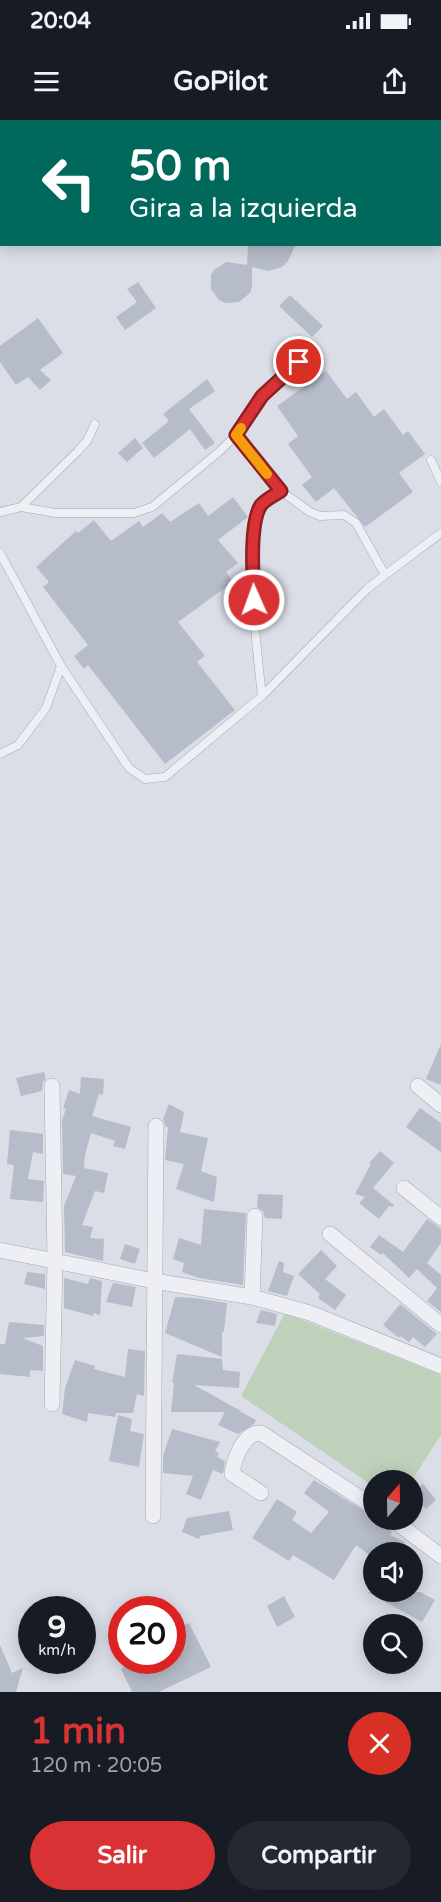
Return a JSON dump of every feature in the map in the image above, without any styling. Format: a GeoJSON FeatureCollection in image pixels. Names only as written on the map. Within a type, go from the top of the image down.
{"type":"FeatureCollection","features":[{"type":"Feature","properties":{"kind":"street"},"geometry":{"type":"LineString","coordinates":[[52,1086],[55,1260],[52,1404]]}},
{"type":"Feature","properties":{"kind":"street"},"geometry":{"type":"LineString","coordinates":[[418,1086],[441,1105]]}},
{"type":"Feature","properties":{"kind":"street"},"geometry":{"type":"LineString","coordinates":[[153,1516],[156,1126]]}},
{"type":"Feature","properties":{"kind":"street"},"geometry":{"type":"LineString","coordinates":[[404,1188],[441,1218]]}},
{"type":"Feature","properties":{"kind":"street"},"geometry":{"type":"LineString","coordinates":[[252,1297],[255,1216]]}},
{"type":"Feature","properties":{"kind":"street"},"geometry":{"type":"LineString","coordinates":[[330,1234],[441,1324]]}},
{"type":"Feature","properties":{"kind":"street"},"geometry":{"type":"LineString","coordinates":[[0,1250],[154,1281],[252,1297],[310,1313],[441,1366]]}},
{"type":"Feature","properties":{"kind":"street"},"geometry":{"type":"LineString","coordinates":[[261,1493],[232,1474],[235,1457],[256,1433],[261,1433],[363,1500]]}},
{"type":"Feature","properties":{"kind":"street"},"geometry":{"type":"LineString","coordinates":[[406,1530],[441,1556]]}},
{"type":"Feature","properties":{"kind":"lane"},"geometry":{"type":"LineString","coordinates":[[0,512],[21,507],[56,513],[134,513],[152,507],[220,451],[236,435],[262,396],[299,362]]}},
{"type":"Feature","properties":{"kind":"lane"},"geometry":{"type":"LineString","coordinates":[[21,507],[87,441],[95,424]]}},
{"type":"Feature","properties":{"kind":"lane"},"geometry":{"type":"LineString","coordinates":[[236,435],[281,491],[310,512],[320,516],[344,515],[356,523],[385,575]]}},
{"type":"Feature","properties":{"kind":"lane"},"geometry":{"type":"LineString","coordinates":[[431,460],[441,482]]}},
{"type":"Feature","properties":{"kind":"lane"},"geometry":{"type":"LineString","coordinates":[[262,696],[255,638],[252,561],[256,517],[262,503],[281,491]]}},
{"type":"Feature","properties":{"kind":"lane"},"geometry":{"type":"LineString","coordinates":[[0,553],[61,666],[129,768],[145,779],[165,777],[262,696],[367,589],[441,533]]}},
{"type":"Feature","properties":{"kind":"lane"},"geometry":{"type":"LineString","coordinates":[[0,754],[18,745],[46,708],[61,666]]}},
{"type":"Feature","properties":{"kind":"green space"},"geometry":{"type":"Polygon","coordinates":[[[285,1313],[441,1375],[441,1435],[418,1470],[363,1470],[363,1479],[241,1396],[285,1313]]]}},
{"type":"Feature","properties":{"kind":"building"},"geometry":{"type":"Polygon","coordinates":[[[248,246],[295,246],[288,261],[282,267],[268,271],[252,267],[250,293],[239,302],[226,303],[219,300],[211,289],[211,275],[214,270],[226,262],[247,265],[248,246]]]}},
{"type":"Feature","properties":{"kind":"building"},"geometry":{"type":"Polygon","coordinates":[[[138,282],[156,308],[125,330],[116,317],[137,302],[127,289],[138,282]]]}},
{"type":"Feature","properties":{"kind":"building"},"geometry":{"type":"Polygon","coordinates":[[[290,295],[323,326],[312,337],[279,306],[290,295]]]}},
{"type":"Feature","properties":{"kind":"building"},"geometry":{"type":"Polygon","coordinates":[[[38,318],[63,353],[40,370],[51,380],[40,390],[28,377],[16,385],[0,362],[0,346],[38,318]]]}},
{"type":"Feature","properties":{"kind":"building"},"geometry":{"type":"Polygon","coordinates":[[[326,371],[347,399],[356,392],[374,417],[384,409],[403,435],[408,431],[425,454],[399,473],[413,492],[365,527],[334,488],[316,502],[302,485],[312,477],[288,444],[298,436],[277,406],[326,371]]]}},
{"type":"Feature","properties":{"kind":"building"},"geometry":{"type":"Polygon","coordinates":[[[207,379],[215,391],[189,409],[215,443],[205,450],[190,429],[154,458],[142,443],[169,421],[163,414],[207,379]]]}},
{"type":"Feature","properties":{"kind":"building"},"geometry":{"type":"Polygon","coordinates":[[[135,438],[143,448],[127,462],[118,453],[135,438]]]}},
{"type":"Feature","properties":{"kind":"building"},"geometry":{"type":"Polygon","coordinates":[[[233,497],[248,517],[218,540],[238,563],[226,572],[233,582],[178,622],[205,656],[197,662],[235,710],[165,764],[88,665],[84,669],[74,656],[88,645],[43,587],[49,582],[36,567],[76,531],[78,533],[94,520],[111,541],[139,521],[143,527],[162,513],[170,522],[199,503],[208,516],[233,497]]]}},
{"type":"Feature","properties":{"kind":"building"},"geometry":{"type":"Polygon","coordinates":[[[441,1044],[441,1085],[426,1079],[441,1044]]]}},
{"type":"Feature","properties":{"kind":"building"},"geometry":{"type":"Polygon","coordinates":[[[44,1072],[46,1079],[43,1082],[42,1091],[21,1096],[16,1078],[44,1072]]]}},
{"type":"Feature","properties":{"kind":"building"},"geometry":{"type":"Polygon","coordinates":[[[81,1077],[104,1079],[103,1095],[99,1094],[92,1116],[131,1127],[125,1149],[113,1146],[115,1141],[91,1133],[85,1155],[84,1168],[108,1173],[104,1193],[95,1191],[82,1225],[93,1227],[90,1238],[104,1239],[103,1261],[65,1252],[64,1206],[76,1176],[63,1174],[62,1120],[66,1109],[63,1108],[69,1090],[80,1094],[81,1077]]]}},
{"type":"Feature","properties":{"kind":"building"},"geometry":{"type":"Polygon","coordinates":[[[169,1104],[184,1112],[180,1132],[208,1138],[201,1171],[217,1177],[214,1202],[176,1189],[184,1164],[165,1160],[168,1127],[163,1119],[169,1104]]]}},
{"type":"Feature","properties":{"kind":"building"},"geometry":{"type":"Polygon","coordinates":[[[420,1108],[441,1123],[441,1152],[406,1127],[420,1108]]]}},
{"type":"Feature","properties":{"kind":"building"},"geometry":{"type":"Polygon","coordinates":[[[10,1130],[43,1134],[43,1154],[33,1152],[28,1179],[44,1181],[43,1202],[10,1199],[14,1165],[7,1164],[10,1130]]]}},
{"type":"Feature","properties":{"kind":"building"},"geometry":{"type":"Polygon","coordinates":[[[380,1151],[394,1163],[373,1188],[394,1205],[389,1206],[379,1219],[359,1203],[365,1197],[355,1194],[371,1164],[369,1163],[380,1151]]]}},
{"type":"Feature","properties":{"kind":"building"},"geometry":{"type":"Polygon","coordinates":[[[258,1194],[283,1195],[282,1219],[265,1218],[263,1211],[257,1207],[258,1194]]]}},
{"type":"Feature","properties":{"kind":"building"},"geometry":{"type":"Polygon","coordinates":[[[204,1209],[246,1213],[243,1285],[199,1278],[182,1272],[184,1263],[173,1259],[179,1238],[201,1245],[204,1209]]]}},
{"type":"Feature","properties":{"kind":"building"},"geometry":{"type":"Polygon","coordinates":[[[427,1219],[441,1229],[441,1243],[427,1263],[441,1275],[441,1312],[427,1301],[437,1288],[417,1269],[409,1278],[383,1253],[381,1255],[370,1247],[379,1235],[403,1252],[427,1219]]]}},
{"type":"Feature","properties":{"kind":"building"},"geometry":{"type":"Polygon","coordinates":[[[125,1244],[140,1249],[135,1264],[120,1259],[125,1244]]]}},
{"type":"Feature","properties":{"kind":"building"},"geometry":{"type":"Polygon","coordinates":[[[321,1250],[337,1266],[325,1279],[346,1295],[335,1310],[318,1298],[320,1294],[298,1274],[321,1250]]]}},
{"type":"Feature","properties":{"kind":"building"},"geometry":{"type":"Polygon","coordinates":[[[279,1261],[284,1263],[283,1272],[294,1276],[287,1296],[268,1291],[279,1261]]]}},
{"type":"Feature","properties":{"kind":"building"},"geometry":{"type":"Polygon","coordinates":[[[27,1272],[45,1274],[45,1289],[24,1284],[27,1272]]]}},
{"type":"Feature","properties":{"kind":"building"},"geometry":{"type":"Polygon","coordinates":[[[64,1278],[88,1284],[90,1278],[102,1281],[100,1315],[93,1313],[93,1316],[64,1308],[64,1278]]]}},
{"type":"Feature","properties":{"kind":"building"},"geometry":{"type":"Polygon","coordinates":[[[113,1283],[136,1287],[132,1307],[106,1302],[113,1283]]]}},
{"type":"Feature","properties":{"kind":"building"},"geometry":{"type":"Polygon","coordinates":[[[175,1297],[227,1303],[224,1332],[222,1331],[222,1357],[165,1333],[175,1297]]]}},
{"type":"Feature","properties":{"kind":"building"},"geometry":{"type":"Polygon","coordinates":[[[400,1304],[437,1334],[425,1347],[413,1337],[409,1342],[400,1336],[399,1338],[383,1325],[400,1304]]]}},
{"type":"Feature","properties":{"kind":"building"},"geometry":{"type":"Polygon","coordinates":[[[261,1310],[277,1314],[275,1326],[256,1323],[261,1310]]]}},
{"type":"Feature","properties":{"kind":"building"},"geometry":{"type":"Polygon","coordinates":[[[9,1322],[44,1325],[44,1336],[22,1338],[43,1346],[43,1371],[30,1370],[30,1377],[0,1374],[0,1344],[5,1344],[9,1322]]]}},
{"type":"Feature","properties":{"kind":"building"},"geometry":{"type":"Polygon","coordinates":[[[128,1349],[145,1351],[144,1396],[137,1394],[133,1413],[116,1413],[115,1417],[88,1413],[87,1422],[62,1414],[65,1388],[75,1360],[95,1366],[94,1369],[125,1377],[128,1349]]]}},
{"type":"Feature","properties":{"kind":"building"},"geometry":{"type":"Polygon","coordinates":[[[177,1354],[222,1359],[223,1370],[240,1372],[239,1388],[194,1385],[256,1420],[254,1424],[238,1434],[218,1425],[225,1412],[171,1412],[174,1383],[172,1383],[177,1354]]]}},
{"type":"Feature","properties":{"kind":"building"},"geometry":{"type":"Polygon","coordinates":[[[118,1415],[132,1419],[130,1431],[144,1434],[139,1467],[109,1461],[118,1415]]]}},
{"type":"Feature","properties":{"kind":"building"},"geometry":{"type":"Polygon","coordinates":[[[172,1429],[220,1442],[215,1451],[219,1453],[217,1457],[225,1461],[223,1474],[213,1470],[201,1500],[186,1494],[193,1476],[163,1473],[163,1456],[172,1429]]]}},
{"type":"Feature","properties":{"kind":"building"},"geometry":{"type":"Polygon","coordinates":[[[314,1480],[363,1510],[363,1530],[390,1530],[392,1532],[390,1535],[405,1542],[363,1542],[363,1550],[356,1545],[334,1580],[293,1555],[289,1561],[252,1538],[277,1499],[297,1512],[292,1520],[311,1533],[329,1512],[304,1493],[314,1480]]]}},
{"type":"Feature","properties":{"kind":"building"},"geometry":{"type":"Polygon","coordinates":[[[423,1484],[436,1500],[426,1509],[423,1506],[423,1484]]]}},
{"type":"Feature","properties":{"kind":"building"},"geometry":{"type":"Polygon","coordinates":[[[229,1511],[233,1530],[200,1536],[199,1539],[182,1532],[187,1518],[229,1511]]]}},
{"type":"Feature","properties":{"kind":"building"},"geometry":{"type":"Polygon","coordinates":[[[423,1594],[435,1600],[423,1620],[423,1614],[407,1614],[385,1602],[423,1602],[423,1594]]]}},
{"type":"Feature","properties":{"kind":"building"},"geometry":{"type":"Polygon","coordinates":[[[284,1596],[295,1617],[277,1627],[267,1606],[284,1596]]]}},
{"type":"Feature","properties":{"kind":"building"},"geometry":{"type":"Polygon","coordinates":[[[189,1623],[211,1667],[159,1692],[132,1692],[123,1674],[186,1674],[186,1624],[189,1623]]]}},
{"type":"Feature","properties":{"kind":"building"},"geometry":{"type":"Polygon","coordinates":[[[0,1645],[12,1673],[18,1670],[18,1674],[21,1674],[16,1692],[0,1692],[0,1645]]]}},
{"type":"Feature","properties":{"kind":"slow traffic"},"geometry":{"type":"LineString","coordinates":[[241,428],[236,435],[267,474]]}},
{"type":"Feature","properties":{"kind":"route"},"geometry":{"type":"LineString","coordinates":[[254,600],[252,561],[256,517],[262,503],[281,491],[236,435],[262,396],[299,362]]}}]}
